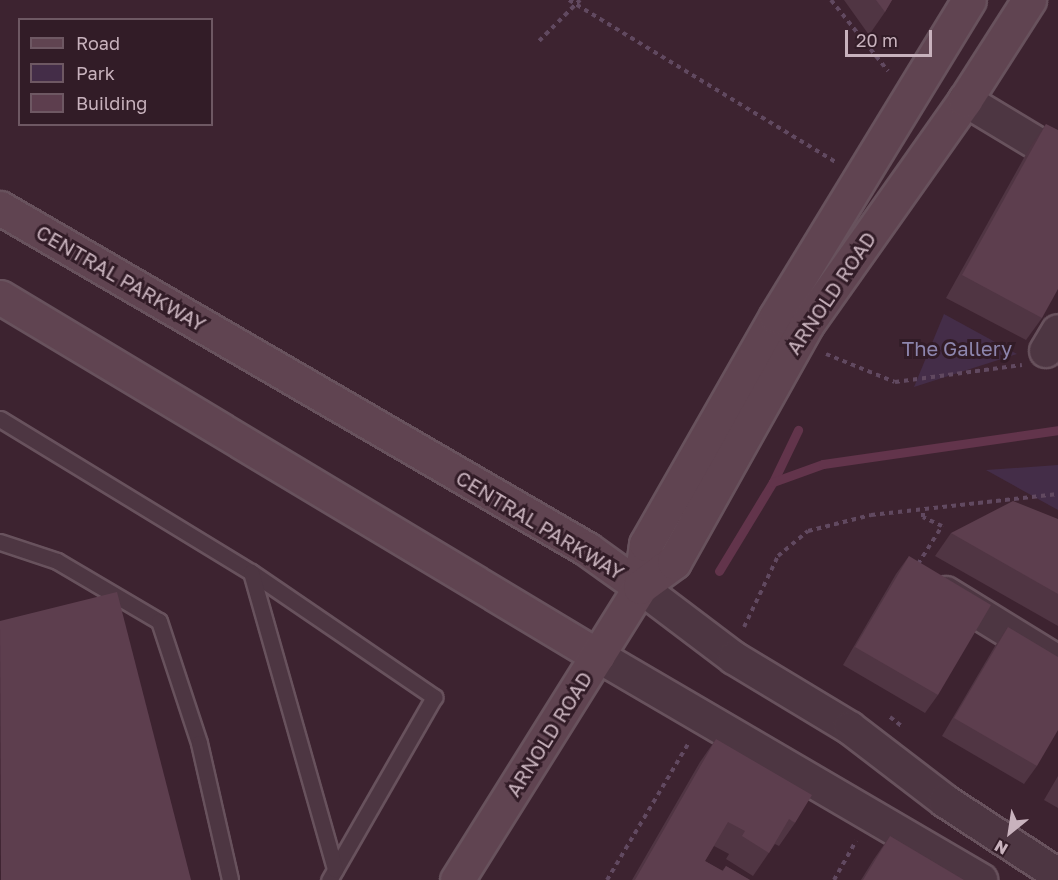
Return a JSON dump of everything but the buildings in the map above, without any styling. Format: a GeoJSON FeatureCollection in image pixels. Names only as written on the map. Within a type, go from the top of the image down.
{"type":"FeatureCollection","features":[{"type":"Feature","properties":{"kind":"street","name":"ARNOLD ROAD"},"geometry":{"type":"LineString","coordinates":[[640,587],[646,543],[860,177],[969,0]]}},
{"type":"Feature","properties":{"kind":"street","name":"ARNOLD ROAD"},"geometry":{"type":"LineString","coordinates":[[457,880],[640,587],[674,562],[798,340],[966,100],[1029,0]]}},
{"type":"Feature","properties":{"kind":"street"},"geometry":{"type":"LineString","coordinates":[[966,100],[1058,156]]}},
{"type":"Feature","properties":{"kind":"street","name":"CENTRAL PARKWAY"},"geometry":{"type":"LineString","coordinates":[[0,208],[586,549],[729,654],[850,728],[945,801],[1058,875]]}},
{"type":"Feature","properties":{"kind":"street"},"geometry":{"type":"LineString","coordinates":[[0,297],[598,656],[981,880]]}},
{"type":"Feature","properties":{"kind":"street"},"geometry":{"type":"LineString","coordinates":[[913,573],[1058,662]]}},
{"type":"Feature","properties":{"kind":"lane"},"geometry":{"type":"LineString","coordinates":[[0,419],[251,572],[434,697],[332,875]]}},
{"type":"Feature","properties":{"kind":"lane"},"geometry":{"type":"LineString","coordinates":[[0,542],[57,561],[159,621],[199,743],[230,880]]}},
{"type":"Feature","properties":{"kind":"lane"},"geometry":{"type":"LineString","coordinates":[[251,572],[332,875]]}},
{"type":"Feature","properties":{"kind":"path"},"geometry":{"type":"LineString","coordinates":[[569,0],[860,177]]}},
{"type":"Feature","properties":{"kind":"path"},"geometry":{"type":"LineString","coordinates":[[539,41],[580,0]]}},
{"type":"Feature","properties":{"kind":"path"},"geometry":{"type":"LineString","coordinates":[[831,0],[909,98]]}},
{"type":"Feature","properties":{"kind":"path"},"geometry":{"type":"LineString","coordinates":[[798,340],[895,382],[1046,348]]}},
{"type":"Feature","properties":{"kind":"path"},"geometry":{"type":"LineString","coordinates":[[729,654],[778,556],[808,531],[871,515],[1058,494]]}},
{"type":"Feature","properties":{"kind":"path"},"geometry":{"type":"LineString","coordinates":[[913,573],[942,526],[923,517],[923,509]]}},
{"type":"Feature","properties":{"kind":"path"},"geometry":{"type":"LineString","coordinates":[[607,880],[692,737]]}},
{"type":"Feature","properties":{"kind":"path"},"geometry":{"type":"LineString","coordinates":[[834,880],[856,840]]}},
{"type":"Feature","properties":{"kind":"green space","name":"The Gallery"},"geometry":{"type":"Polygon","coordinates":[[[944,314],[1017,354],[914,387],[944,314]]]}},
{"type":"Feature","properties":{"kind":"green space"},"geometry":{"type":"Polygon","coordinates":[[[1058,465],[1058,510],[986,470],[1058,465]]]}},
{"type":"Feature","properties":{"kind":"waterway"},"geometry":{"type":"LineString","coordinates":[[773,482],[798,430]]}},
{"type":"Feature","properties":{"kind":"waterway"},"geometry":{"type":"LineString","coordinates":[[719,571],[773,482],[823,464],[1058,430]]}}]}
